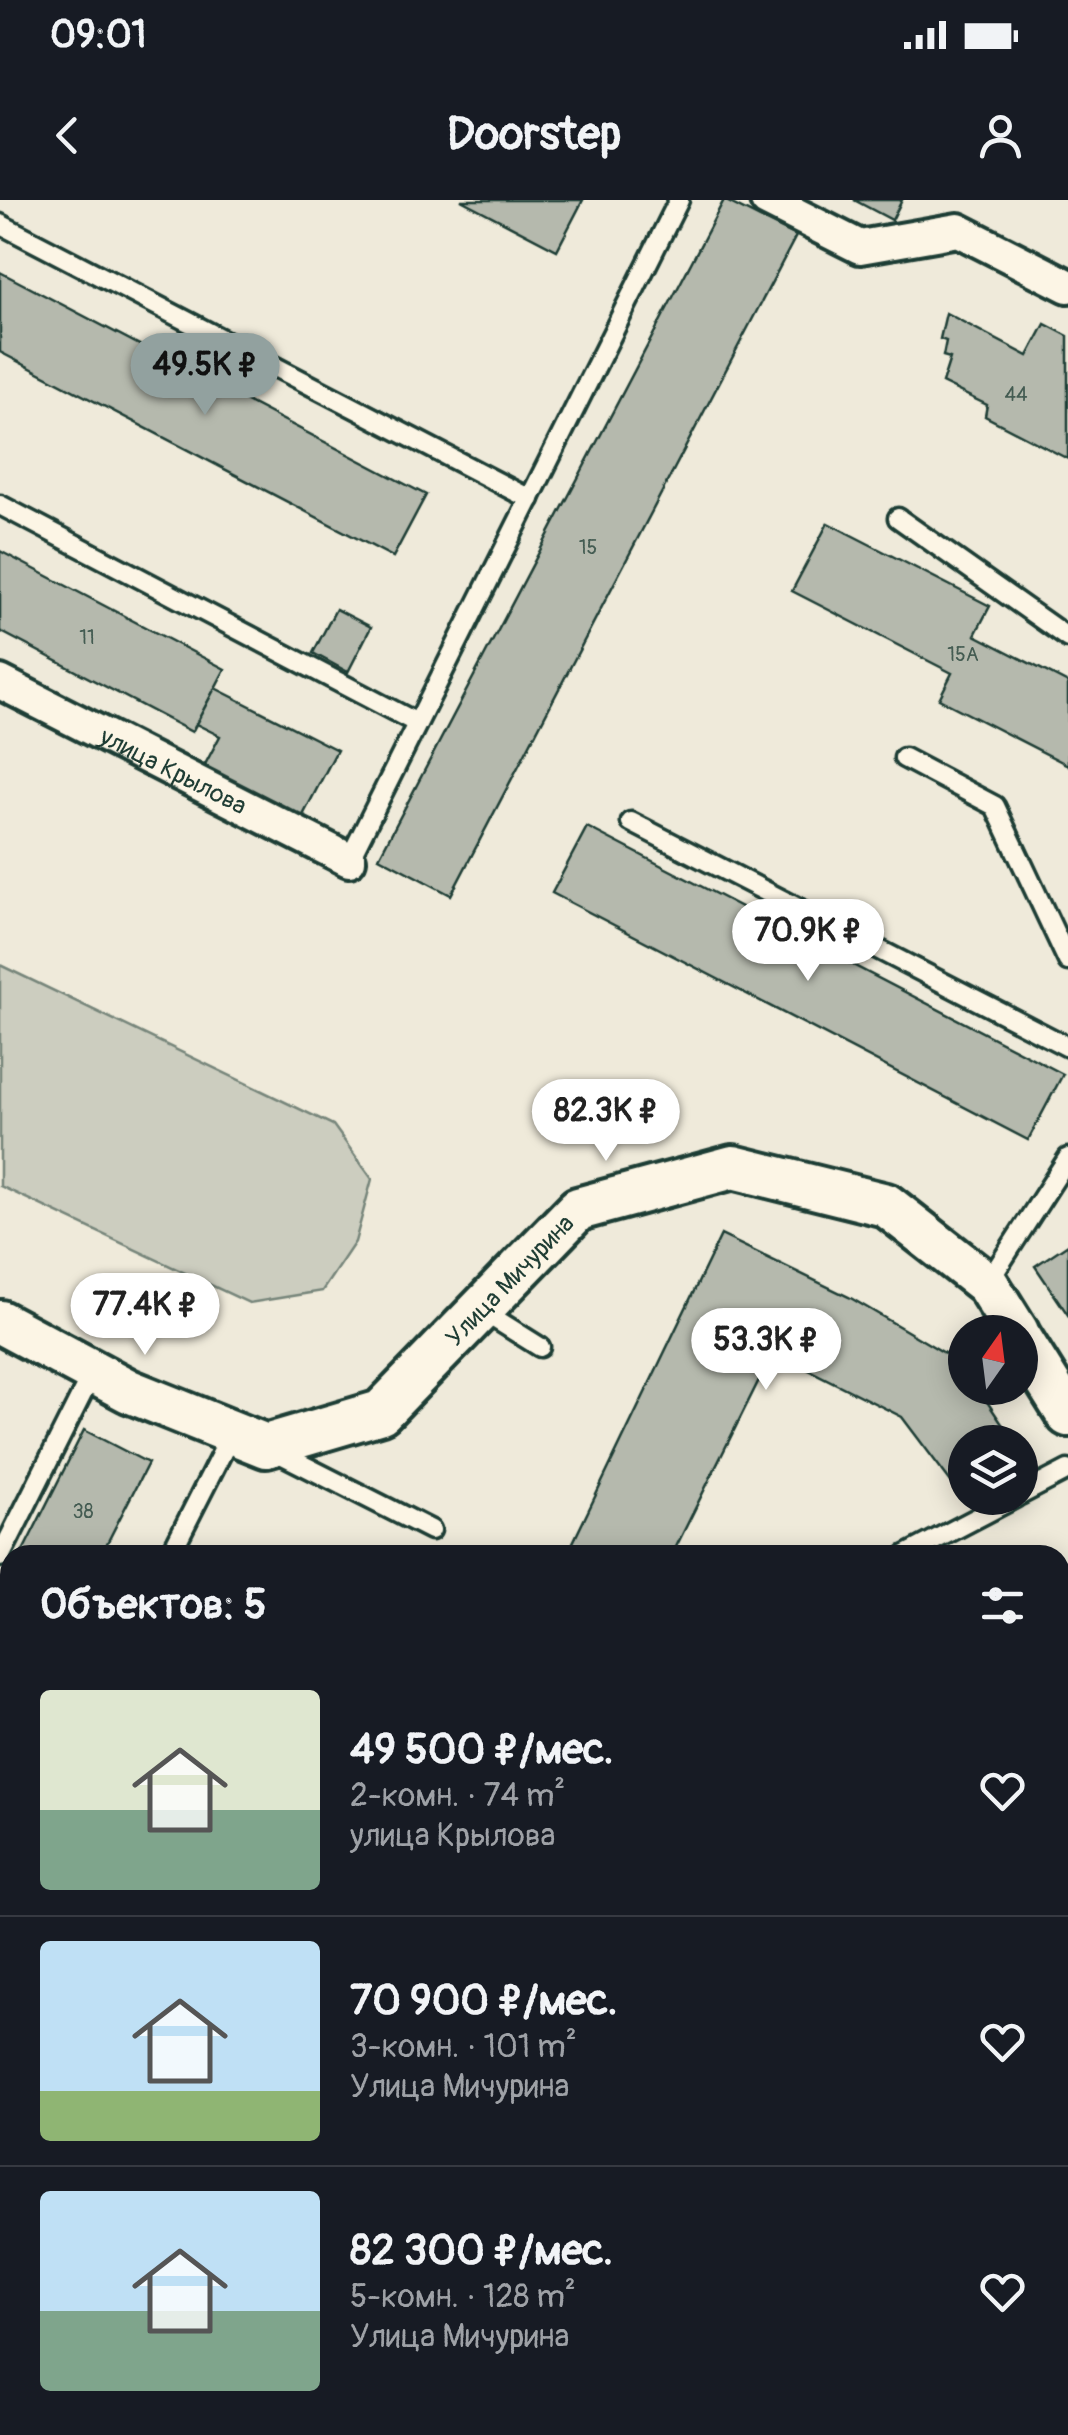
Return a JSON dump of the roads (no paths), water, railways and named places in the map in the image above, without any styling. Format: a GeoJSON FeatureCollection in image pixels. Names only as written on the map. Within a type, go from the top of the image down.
{"type":"FeatureCollection","features":[{"type":"Feature","properties":{"kind":"street"},"geometry":{"type":"LineString","coordinates":[[767,200],[860,247],[958,230],[1068,286]]}},
{"type":"Feature","properties":{"kind":"street","name":"улица Крылова"},"geometry":{"type":"LineString","coordinates":[[0,682],[349,860]]}},
{"type":"Feature","properties":{"kind":"street","name":"Улица Мичурина"},"geometry":{"type":"LineString","coordinates":[[249,1440],[381,1412],[578,1210],[733,1167],[886,1206],[986,1284]]}},
{"type":"Feature","properties":{"kind":"street"},"geometry":{"type":"LineString","coordinates":[[986,1284],[1005,1315]]}},
{"type":"Feature","properties":{"kind":"street"},"geometry":{"type":"LineString","coordinates":[[0,1322],[93,1372],[249,1440]]}},
{"type":"Feature","properties":{"kind":"street"},"geometry":{"type":"LineString","coordinates":[[1038,1367],[1068,1416]]}},
{"type":"Feature","properties":{"kind":"lane"},"geometry":{"type":"LineString","coordinates":[[349,860],[678,200]]}},
{"type":"Feature","properties":{"kind":"lane"},"geometry":{"type":"LineString","coordinates":[[0,224],[530,499]]}},
{"type":"Feature","properties":{"kind":"lane"},"geometry":{"type":"LineString","coordinates":[[0,505],[417,722]]}},
{"type":"Feature","properties":{"kind":"lane"},"geometry":{"type":"LineString","coordinates":[[898,518],[1068,638]]}},
{"type":"Feature","properties":{"kind":"lane"},"geometry":{"type":"LineString","coordinates":[[904,758],[995,806],[1068,961]]}},
{"type":"Feature","properties":{"kind":"lane"},"geometry":{"type":"LineString","coordinates":[[631,822],[1068,1047]]}},
{"type":"Feature","properties":{"kind":"lane"},"geometry":{"type":"LineString","coordinates":[[986,1284],[1068,1158]]}},
{"type":"Feature","properties":{"kind":"lane"},"geometry":{"type":"LineString","coordinates":[[480,1310],[540,1347]]}},
{"type":"Feature","properties":{"kind":"lane"},"geometry":{"type":"LineString","coordinates":[[6,1545],[93,1372]]}},
{"type":"Feature","properties":{"kind":"lane"},"geometry":{"type":"LineString","coordinates":[[177,1545],[249,1440],[430,1530]]}},
{"type":"Feature","properties":{"kind":"lane"},"geometry":{"type":"LineString","coordinates":[[1038,1486],[1068,1470]]}},
{"type":"Feature","properties":{"kind":"lane"},"geometry":{"type":"LineString","coordinates":[[925,1545],[982,1515]]}}]}
